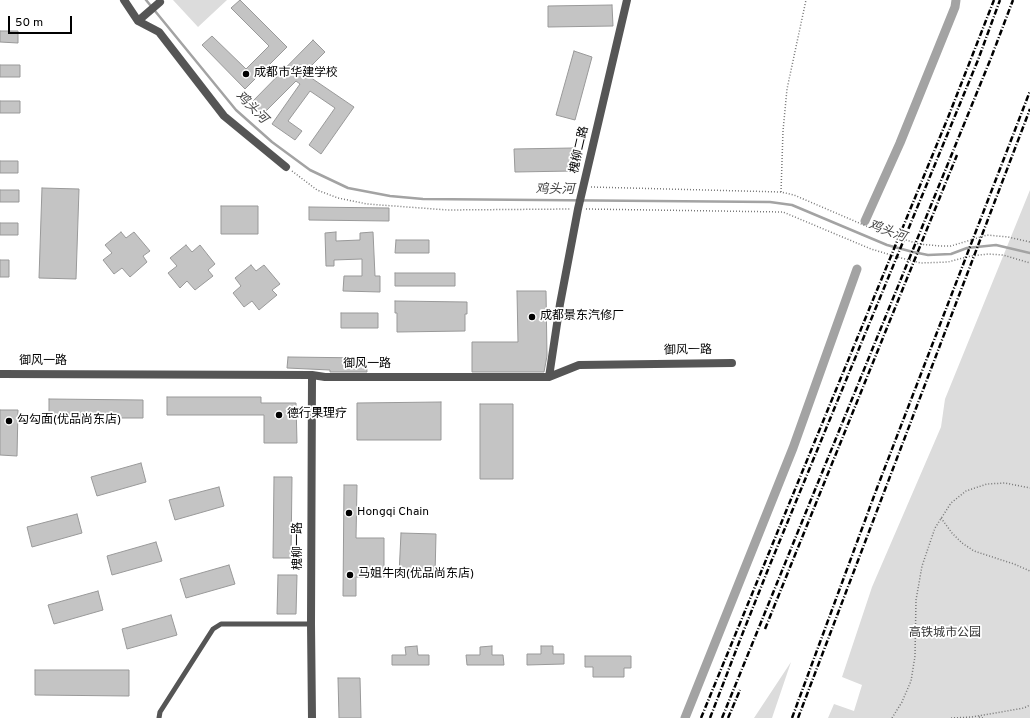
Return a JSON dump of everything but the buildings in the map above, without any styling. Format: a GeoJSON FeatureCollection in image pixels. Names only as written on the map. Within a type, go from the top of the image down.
{"type":"FeatureCollection","features":[{"type":"Feature","properties":{"kind":"street"},"geometry":{"type":"LineString","coordinates":[[124,0],[138,22],[159,32],[224,116],[286,166]]}},
{"type":"Feature","properties":{"kind":"street","name":"槐柳二路"},"geometry":{"type":"LineString","coordinates":[[549,377],[560,304],[578,209],[627,0]]}},
{"type":"Feature","properties":{"kind":"street"},"geometry":{"type":"LineString","coordinates":[[138,22],[160,2]]}},
{"type":"Feature","properties":{"kind":"street","name":"御风一路"},"geometry":{"type":"LineString","coordinates":[[0,374],[549,377],[579,365],[732,363]]}},
{"type":"Feature","properties":{"kind":"street","name":"槐柳一路"},"geometry":{"type":"LineString","coordinates":[[312,375],[310,624],[312,718]]}},
{"type":"Feature","properties":{"kind":"lane"},"geometry":{"type":"LineString","coordinates":[[159,718],[160,712],[213,629],[221,624],[310,624]]}},
{"type":"Feature","properties":{"kind":"path"},"geometry":{"type":"LineString","coordinates":[[781,192],[783,131],[787,89],[806,0]]}},
{"type":"Feature","properties":{"kind":"path"},"geometry":{"type":"LineString","coordinates":[[286,166],[317,190],[338,198],[367,204],[448,210],[578,209],[783,212],[871,249],[900,258],[920,262],[948,262],[971,256],[988,254],[1003,255],[1030,263]]}},
{"type":"Feature","properties":{"kind":"path"},"geometry":{"type":"LineString","coordinates":[[583,187],[781,192],[794,195],[880,232],[914,243],[951,246],[987,235],[1008,237],[1030,242]]}},
{"type":"Feature","properties":{"kind":"path"},"geometry":{"type":"LineString","coordinates":[[892,718],[902,702],[911,681],[915,656],[916,600],[922,566],[935,528],[941,518],[951,503],[966,491],[987,484],[1005,483],[1030,488]]}},
{"type":"Feature","properties":{"kind":"path"},"geometry":{"type":"LineString","coordinates":[[941,518],[952,533],[962,543],[974,551],[1014,564],[1030,571]]}},
{"type":"Feature","properties":{"kind":"path"},"geometry":{"type":"LineString","coordinates":[[951,718],[977,716],[1024,708],[1030,705]]}},
{"type":"Feature","properties":{"kind":"path"},"geometry":{"type":"LineString","coordinates":[[977,716],[983,718]]}},
{"type":"Feature","properties":{"kind":"green space"},"geometry":{"type":"Polygon","coordinates":[[[173,0],[227,0],[198,27],[173,0]]]}},
{"type":"Feature","properties":{"kind":"green space","name":"高铁城市公园"},"geometry":{"type":"Polygon","coordinates":[[[1030,190],[1030,718],[828,718],[834,704],[854,711],[862,685],[842,677],[872,587],[941,427],[945,399],[1030,190]]]}},
{"type":"Feature","properties":{"kind":"green space"},"geometry":{"type":"Polygon","coordinates":[[[791,662],[772,718],[754,718],[791,662]]]}},
{"type":"Feature","properties":{"kind":"waterway","name":"鸡头河"},"geometry":{"type":"LineString","coordinates":[[146,0],[236,110],[272,142],[310,170],[348,188],[390,196],[423,199],[770,202],[792,205],[887,245],[928,255],[951,254],[967,248],[996,245],[1030,253]]}},
{"type":"Feature","properties":{"kind":"waterway"},"geometry":{"type":"LineString","coordinates":[[865,221],[900,143],[955,7],[956,0]]}},
{"type":"Feature","properties":{"kind":"waterway"},"geometry":{"type":"LineString","coordinates":[[685,718],[793,448],[857,269]]}},
{"type":"Feature","properties":{"kind":"railway"},"geometry":{"type":"LineString","coordinates":[[701,718],[949,115],[994,0]]}},
{"type":"Feature","properties":{"kind":"railway"},"geometry":{"type":"LineString","coordinates":[[710,718],[769,567],[978,60],[1000,0]]}},
{"type":"Feature","properties":{"kind":"railway"},"geometry":{"type":"LineString","coordinates":[[722,718],[991,58],[1013,0]]}},
{"type":"Feature","properties":{"kind":"railway"},"geometry":{"type":"LineString","coordinates":[[792,718],[877,488],[1030,91]]}},
{"type":"Feature","properties":{"kind":"railway"},"geometry":{"type":"LineString","coordinates":[[798,718],[1030,109]]}},
{"type":"Feature","properties":{"kind":"railway"},"geometry":{"type":"LineString","coordinates":[[765,629],[957,155]]}},
{"type":"Feature","properties":{"kind":"railway"},"geometry":{"type":"LineString","coordinates":[[728,718],[740,690]]}},
{"type":"Feature","properties":{"kind":"place","name":"成都市华建学校"},"geometry":{"type":"Point","coordinates":[246,74]}},
{"type":"Feature","properties":{"kind":"place","name":"成都景东汽修厂"},"geometry":{"type":"Point","coordinates":[532,317]}},
{"type":"Feature","properties":{"kind":"place","name":"德行果理疗"},"geometry":{"type":"Point","coordinates":[279,415]}},
{"type":"Feature","properties":{"kind":"place","name":"勾勾面(优品尚东店)"},"geometry":{"type":"Point","coordinates":[9,421]}},
{"type":"Feature","properties":{"kind":"place","name":"Hongqi Chain"},"geometry":{"type":"Point","coordinates":[349,513]}},
{"type":"Feature","properties":{"kind":"place","name":"马姐牛肉(优品尚东店)"},"geometry":{"type":"Point","coordinates":[350,575]}}]}
